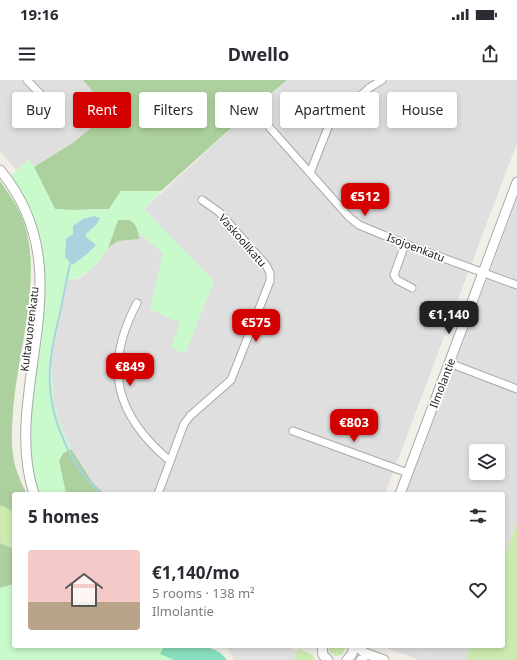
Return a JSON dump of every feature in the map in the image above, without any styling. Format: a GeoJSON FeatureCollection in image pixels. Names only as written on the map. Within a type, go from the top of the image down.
{"type":"FeatureCollection","features":[{"type":"Feature","properties":{"kind":"street"},"geometry":{"type":"LineString","coordinates":[[27,80],[38,92]]}},
{"type":"Feature","properties":{"kind":"street"},"geometry":{"type":"LineString","coordinates":[[310,173],[329,125],[369,88],[380,81]]}},
{"type":"Feature","properties":{"kind":"street","name":"Isojoenkatu"},"geometry":{"type":"LineString","coordinates":[[270,128],[349,217],[359,225],[405,244],[517,285]]}},
{"type":"Feature","properties":{"kind":"street","name":"Kultavuorenkatu"},"geometry":{"type":"LineString","coordinates":[[0,170],[10,182],[26,213],[36,251],[34,300],[18,427],[22,462],[33,492]]}},
{"type":"Feature","properties":{"kind":"street","name":"Ilmolantie"},"geometry":{"type":"LineString","coordinates":[[401,492],[517,182]]}},
{"type":"Feature","properties":{"kind":"street","name":"Vaskoolikatu"},"geometry":{"type":"LineString","coordinates":[[159,492],[184,424],[190,416],[231,380],[270,281],[270,272],[266,265],[219,212],[202,200]]}},
{"type":"Feature","properties":{"kind":"street"},"geometry":{"type":"LineString","coordinates":[[405,244],[394,275],[397,280],[412,288]]}},
{"type":"Feature","properties":{"kind":"street"},"geometry":{"type":"LineString","coordinates":[[137,303],[126,323],[120,345],[118,379],[130,416],[140,432],[154,448],[170,461]]}},
{"type":"Feature","properties":{"kind":"street"},"geometry":{"type":"LineString","coordinates":[[449,363],[517,389]]}},
{"type":"Feature","properties":{"kind":"street"},"geometry":{"type":"LineString","coordinates":[[294,431],[408,473]]}},
{"type":"Feature","properties":{"kind":"street"},"geometry":{"type":"LineString","coordinates":[[347,660],[354,648]]}},
{"type":"Feature","properties":{"kind":"street"},"geometry":{"type":"LineString","coordinates":[[358,648],[365,653],[384,660]]}},
{"type":"Feature","properties":{"kind":"shaded area"},"geometry":{"type":"Polygon","coordinates":[[[0,80],[83,80],[93,92],[73,92],[73,128],[91,128],[74,142],[34,167],[28,160],[17,171],[0,151],[0,80]]]}},
{"type":"Feature","properties":{"kind":"shaded area"},"geometry":{"type":"Polygon","coordinates":[[[287,80],[517,80],[517,143],[386,492],[103,492],[93,483],[76,459],[62,430],[54,404],[51,361],[68,280],[78,279],[85,275],[108,248],[118,241],[139,239],[138,232],[163,253],[162,261],[181,323],[171,348],[185,353],[214,281],[144,209],[232,128],[272,128],[272,92],[287,80]]]}},
{"type":"Feature","properties":{"kind":"shaded area"},"geometry":{"type":"Polygon","coordinates":[[[517,199],[517,523],[505,555],[505,492],[407,492],[517,199]]]}},
{"type":"Feature","properties":{"kind":"shaded area"},"geometry":{"type":"Polygon","coordinates":[[[226,648],[289,648],[297,651],[294,660],[234,660],[226,648]]]}},
{"type":"Feature","properties":{"kind":"shaded area"},"geometry":{"type":"Polygon","coordinates":[[[387,648],[470,648],[466,660],[419,660],[387,648]]]}},
{"type":"Feature","properties":{"kind":"shaded area"},"geometry":{"type":"Polygon","coordinates":[[[404,648],[427,648],[434,651],[431,658],[404,648]]]}},
{"type":"Feature","properties":{"kind":"green space"},"geometry":{"type":"Polygon","coordinates":[[[83,80],[287,80],[272,92],[215,92],[215,128],[231,128],[161,191],[121,191],[109,209],[55,209],[34,167],[74,142],[91,128],[131,128],[131,92],[93,92],[83,80]]]}},
{"type":"Feature","properties":{"kind":"green space"},"geometry":{"type":"Polygon","coordinates":[[[28,160],[34,167],[55,209],[109,209],[121,191],[161,191],[144,209],[214,281],[185,354],[171,348],[180,323],[150,309],[163,253],[138,232],[136,225],[130,220],[118,220],[104,255],[100,260],[85,273],[74,279],[68,280],[51,361],[54,404],[62,430],[71,449],[63,453],[59,461],[66,492],[38,492],[26,463],[41,266],[38,239],[31,214],[26,201],[11,176],[28,160]]]}},
{"type":"Feature","properties":{"kind":"green space"},"geometry":{"type":"Polygon","coordinates":[[[0,181],[14,202],[23,220],[30,247],[31,270],[27,318],[15,390],[12,433],[12,449],[15,464],[26,492],[12,492],[12,511],[0,505],[0,181]]]}},
{"type":"Feature","properties":{"kind":"green space"},"geometry":{"type":"Polygon","coordinates":[[[125,218],[132,221],[136,226],[139,239],[118,241],[108,248],[118,220],[125,218]]]}},
{"type":"Feature","properties":{"kind":"green space"},"geometry":{"type":"Polygon","coordinates":[[[71,449],[93,483],[103,492],[66,492],[59,461],[63,453],[71,449]]]}},
{"type":"Feature","properties":{"kind":"green space"},"geometry":{"type":"Polygon","coordinates":[[[0,505],[12,511],[12,548],[0,543],[0,505]]]}},
{"type":"Feature","properties":{"kind":"green space"},"geometry":{"type":"Polygon","coordinates":[[[517,523],[517,660],[466,660],[470,648],[505,648],[505,555],[517,523]]]}},
{"type":"Feature","properties":{"kind":"green space"},"geometry":{"type":"Polygon","coordinates":[[[0,543],[12,548],[12,585],[0,588],[0,543]]]}},
{"type":"Feature","properties":{"kind":"green space"},"geometry":{"type":"Polygon","coordinates":[[[12,585],[12,648],[208,648],[224,655],[227,660],[0,660],[0,588],[12,585]]]}},
{"type":"Feature","properties":{"kind":"green space"},"geometry":{"type":"Polygon","coordinates":[[[163,648],[210,648],[222,654],[227,660],[174,660],[160,654],[163,648]]]}},
{"type":"Feature","properties":{"kind":"green space"},"geometry":{"type":"Polygon","coordinates":[[[328,648],[345,648],[342,655],[335,656],[329,651],[328,648]]]}},
{"type":"Feature","properties":{"kind":"green space"},"geometry":{"type":"Polygon","coordinates":[[[300,649],[313,655],[315,660],[294,660],[297,651],[300,649]]]}},
{"type":"Feature","properties":{"kind":"water"},"geometry":{"type":"Polygon","coordinates":[[[94,216],[100,218],[96,225],[86,234],[86,237],[96,245],[86,255],[72,265],[65,257],[66,239],[73,234],[73,226],[83,219],[94,216]]]}},
{"type":"Feature","properties":{"kind":"waterway"},"geometry":{"type":"LineString","coordinates":[[70,264],[52,351],[50,366],[51,396],[58,427],[68,450],[85,477],[100,492]]}}]}
